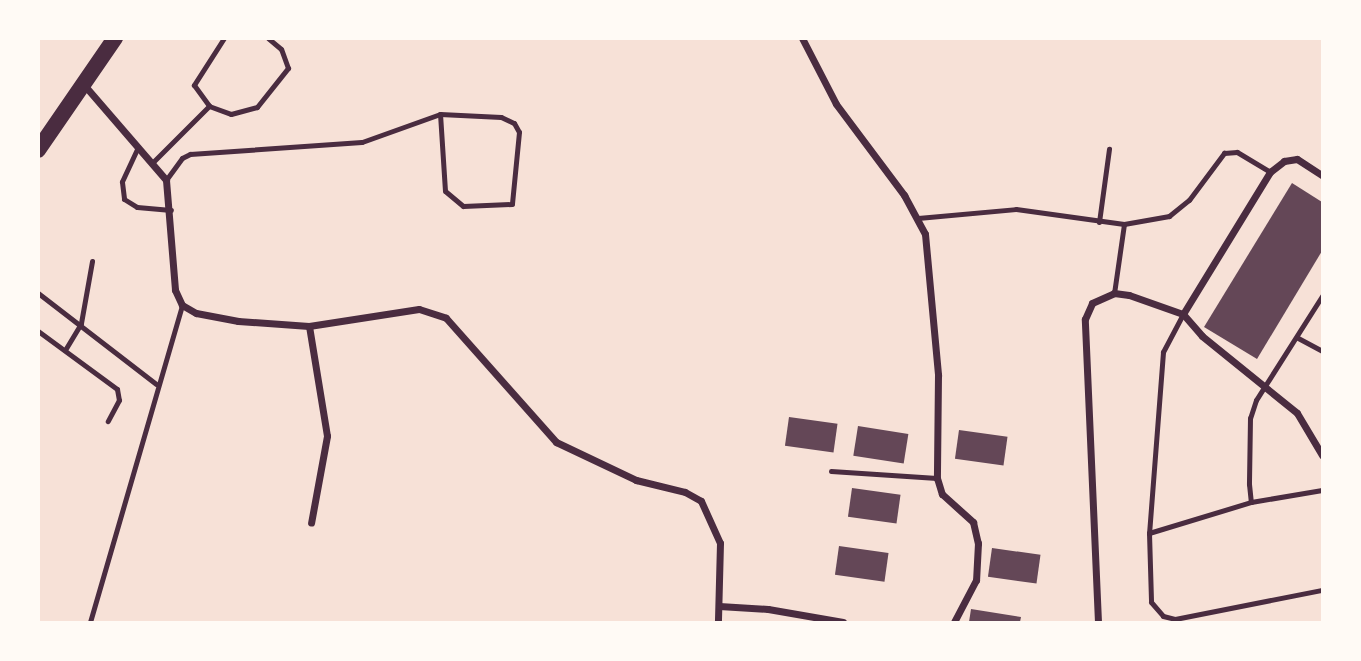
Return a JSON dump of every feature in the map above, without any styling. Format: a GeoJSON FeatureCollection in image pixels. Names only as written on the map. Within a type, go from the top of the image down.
{"type":"FeatureCollection","features":[{"type":"Feature","properties":{"kind":"main road"},"geometry":{"type":"LineString","coordinates":[[38,150],[85,86],[115,38]]}},
{"type":"Feature","properties":{"kind":"street"},"geometry":{"type":"LineString","coordinates":[[802,38],[836,104],[918,218],[925,234],[938,375],[937,478],[942,494],[972,522],[978,543],[976,580],[954,622]]}},
{"type":"Feature","properties":{"kind":"street"},"geometry":{"type":"LineString","coordinates":[[85,86],[166,180],[171,210],[176,290],[182,305],[196,313],[238,321],[309,326],[419,309],[446,318],[556,442],[636,480],[684,492],[701,501],[720,543],[718,622]]}},
{"type":"Feature","properties":{"kind":"street"},"geometry":{"type":"LineString","coordinates":[[1183,314],[1270,172],[1284,161],[1297,159],[1322,175]]}},
{"type":"Feature","properties":{"kind":"street"},"geometry":{"type":"LineString","coordinates":[[1098,622],[1085,319],[1092,303],[1114,293],[1183,314],[1202,336],[1297,413],[1322,455]]}},
{"type":"Feature","properties":{"kind":"street"},"geometry":{"type":"LineString","coordinates":[[309,326],[327,436],[311,523]]}},
{"type":"Feature","properties":{"kind":"street"},"geometry":{"type":"LineString","coordinates":[[719,606],[768,609],[843,622]]}},
{"type":"Feature","properties":{"kind":"lane"},"geometry":{"type":"LineString","coordinates":[[224,38],[194,85],[209,106],[231,114],[249,112],[279,83],[288,68],[287,59],[268,38]]}},
{"type":"Feature","properties":{"kind":"lane"},"geometry":{"type":"LineString","coordinates":[[152,163],[209,106]]}},
{"type":"Feature","properties":{"kind":"lane"},"geometry":{"type":"LineString","coordinates":[[166,180],[182,158],[190,154],[362,142],[440,114],[501,117],[514,123],[519,132],[512,204],[463,206],[445,191],[440,114]]}},
{"type":"Feature","properties":{"kind":"lane"},"geometry":{"type":"LineString","coordinates":[[138,147],[122,182],[124,199],[137,207],[171,210]]}},
{"type":"Feature","properties":{"kind":"lane"},"geometry":{"type":"LineString","coordinates":[[1099,222],[1109,149]]}},
{"type":"Feature","properties":{"kind":"lane"},"geometry":{"type":"LineString","coordinates":[[918,218],[1016,209],[1124,224],[1169,216],[1189,200],[1224,153],[1237,152],[1270,172]]}},
{"type":"Feature","properties":{"kind":"lane"},"geometry":{"type":"LineString","coordinates":[[1114,293],[1124,224]]}},
{"type":"Feature","properties":{"kind":"lane"},"geometry":{"type":"LineString","coordinates":[[65,350],[81,323],[92,261]]}},
{"type":"Feature","properties":{"kind":"lane"},"geometry":{"type":"LineString","coordinates":[[38,293],[81,323],[156,384]]}},
{"type":"Feature","properties":{"kind":"lane"},"geometry":{"type":"LineString","coordinates":[[1251,502],[1250,418],[1322,296]]}},
{"type":"Feature","properties":{"kind":"lane"},"geometry":{"type":"LineString","coordinates":[[90,622],[156,384],[182,305]]}},
{"type":"Feature","properties":{"kind":"lane"},"geometry":{"type":"LineString","coordinates":[[1183,314],[1163,352],[1150,533],[1151,603],[1163,616],[1175,619],[1322,590]]}},
{"type":"Feature","properties":{"kind":"lane"},"geometry":{"type":"LineString","coordinates":[[38,331],[117,389],[116,410],[108,421]]}},
{"type":"Feature","properties":{"kind":"lane"},"geometry":{"type":"LineString","coordinates":[[1298,338],[1322,351]]}},
{"type":"Feature","properties":{"kind":"lane"},"geometry":{"type":"LineString","coordinates":[[831,471],[937,478]]}},
{"type":"Feature","properties":{"kind":"lane"},"geometry":{"type":"LineString","coordinates":[[1150,533],[1251,502],[1322,490]]}},
{"type":"Feature","properties":{"kind":"building"},"geometry":{"type":"Polygon","coordinates":[[[1292,183],[1322,202],[1322,251],[1257,359],[1204,327],[1292,183]]]}},
{"type":"Feature","properties":{"kind":"building"},"geometry":{"type":"Polygon","coordinates":[[[789,417],[838,424],[833,453],[785,446],[789,417]]]}},
{"type":"Feature","properties":{"kind":"building"},"geometry":{"type":"Polygon","coordinates":[[[858,426],[908,434],[904,464],[853,456],[858,426]]]}},
{"type":"Feature","properties":{"kind":"building"},"geometry":{"type":"Polygon","coordinates":[[[959,430],[1008,437],[1003,466],[955,459],[959,430]]]}},
{"type":"Feature","properties":{"kind":"building"},"geometry":{"type":"Polygon","coordinates":[[[852,488],[901,495],[896,524],[848,517],[852,488]]]}},
{"type":"Feature","properties":{"kind":"building"},"geometry":{"type":"Polygon","coordinates":[[[839,546],[889,553],[884,582],[835,575],[839,546]]]}},
{"type":"Feature","properties":{"kind":"building"},"geometry":{"type":"Polygon","coordinates":[[[992,548],[1041,555],[1036,584],[988,577],[992,548]]]}},
{"type":"Feature","properties":{"kind":"building"},"geometry":{"type":"Polygon","coordinates":[[[971,609],[1021,617],[1020,622],[969,622],[971,609]]]}}]}
